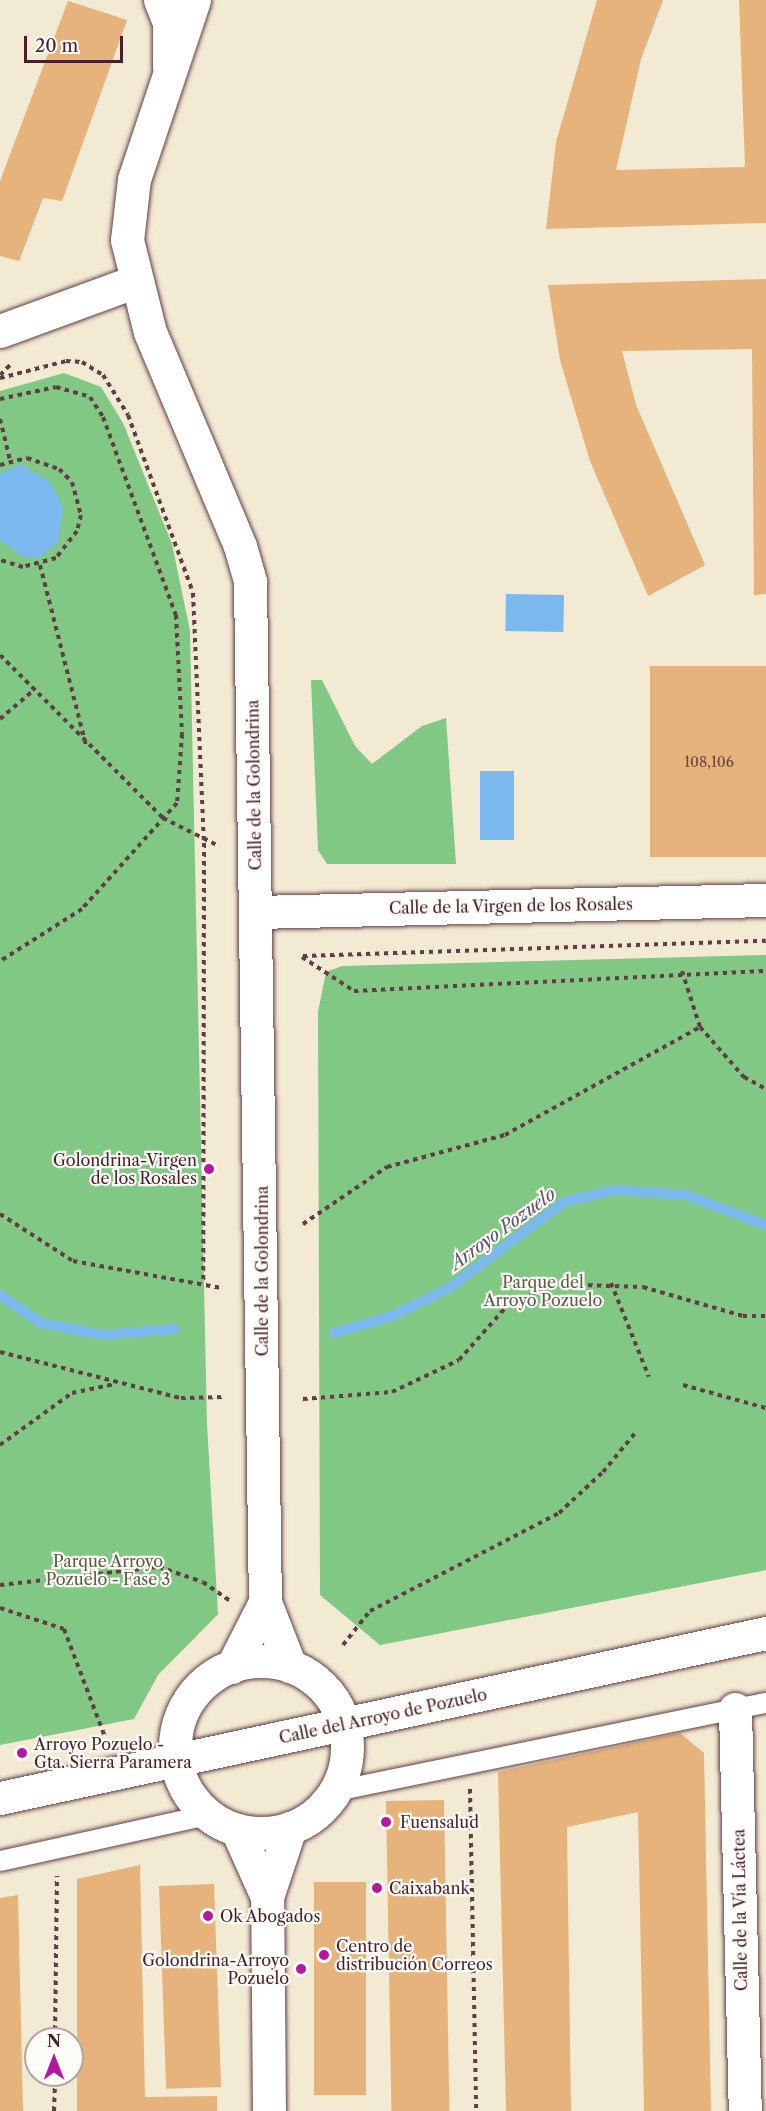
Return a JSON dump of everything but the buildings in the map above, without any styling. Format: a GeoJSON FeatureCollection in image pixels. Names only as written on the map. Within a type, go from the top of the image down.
{"type":"FeatureCollection","features":[{"type":"Feature","properties":{"kind":"street"},"geometry":{"type":"LineString","coordinates":[[160,0],[169,22],[169,66]]}},
{"type":"Feature","properties":{"kind":"street","name":"Calle de la Golondrina"},"geometry":{"type":"LineString","coordinates":[[194,0],[169,66],[134,179],[128,240],[134,282],[240,546],[250,582],[265,1602],[290,1666]]}},
{"type":"Feature","properties":{"kind":"street"},"geometry":{"type":"LineString","coordinates":[[0,331],[134,282]]}},
{"type":"Feature","properties":{"kind":"street","name":"Calle de la Virgen de los Rosales"},"geometry":{"type":"LineString","coordinates":[[256,912],[766,900]]}},
{"type":"Feature","properties":{"kind":"street","name":"Calle de la Golondrina"},"geometry":{"type":"LineString","coordinates":[[232,1667],[265,1602]]}},
{"type":"Feature","properties":{"kind":"street","name":"Calle del Arroyo de Pozuelo"},"geometry":{"type":"LineString","coordinates":[[0,1798],[766,1634]]}},
{"type":"Feature","properties":{"kind":"street"},"geometry":{"type":"LineString","coordinates":[[261,1661],[290,1666],[324,1689],[345,1724],[347,1758],[336,1791],[309,1820],[269,1833],[237,1830],[208,1815],[186,1789],[176,1760],[175,1739],[188,1702],[200,1687],[232,1667],[261,1661]]}},
{"type":"Feature","properties":{"kind":"street","name":"Calle de la Vía Láctea"},"geometry":{"type":"LineString","coordinates":[[745,2111],[751,1706]]}},
{"type":"Feature","properties":{"kind":"street"},"geometry":{"type":"LineString","coordinates":[[269,2111],[267,1897],[290,1828]]}},
{"type":"Feature","properties":{"kind":"street"},"geometry":{"type":"LineString","coordinates":[[237,1830],[267,1897]]}},
{"type":"Feature","properties":{"kind":"lane"},"geometry":{"type":"LineString","coordinates":[[336,1791],[470,1767],[751,1706]]}},
{"type":"Feature","properties":{"kind":"lane"},"geometry":{"type":"LineString","coordinates":[[0,1861],[208,1815]]}},
{"type":"Feature","properties":{"kind":"path"},"geometry":{"type":"LineString","coordinates":[[0,378],[82,362],[116,389],[128,415],[193,593],[204,843],[203,1283]]}},
{"type":"Feature","properties":{"kind":"path"},"geometry":{"type":"LineString","coordinates":[[0,399],[56,387],[90,397],[130,480],[176,615],[183,734],[177,803],[82,909],[0,961]]}},
{"type":"Feature","properties":{"kind":"path"},"geometry":{"type":"LineString","coordinates":[[0,419],[10,460]]}},
{"type":"Feature","properties":{"kind":"path"},"geometry":{"type":"LineString","coordinates":[[0,465],[10,460],[27,458],[52,465],[72,482],[79,497],[81,515],[73,539],[56,558],[40,565],[0,560]]}},
{"type":"Feature","properties":{"kind":"path"},"geometry":{"type":"LineString","coordinates":[[40,565],[86,746]]}},
{"type":"Feature","properties":{"kind":"path"},"geometry":{"type":"LineString","coordinates":[[0,655],[86,746],[163,818],[204,843],[219,846]]}},
{"type":"Feature","properties":{"kind":"path"},"geometry":{"type":"LineString","coordinates":[[0,719],[34,690]]}},
{"type":"Feature","properties":{"kind":"path"},"geometry":{"type":"LineString","coordinates":[[766,941],[302,957],[354,991],[682,971],[766,971]]}},
{"type":"Feature","properties":{"kind":"path"},"geometry":{"type":"LineString","coordinates":[[682,971],[700,1028],[744,1077],[766,1089]]}},
{"type":"Feature","properties":{"kind":"path"},"geometry":{"type":"LineString","coordinates":[[303,1224],[387,1167],[505,1135],[700,1028]]}},
{"type":"Feature","properties":{"kind":"path"},"geometry":{"type":"LineString","coordinates":[[0,1214],[73,1261],[222,1288]]}},
{"type":"Feature","properties":{"kind":"path"},"geometry":{"type":"LineString","coordinates":[[611,1283],[649,1377]]}},
{"type":"Feature","properties":{"kind":"path"},"geometry":{"type":"LineString","coordinates":[[303,1399],[392,1392],[459,1360],[516,1302],[552,1284],[611,1283],[743,1316],[766,1316]]}},
{"type":"Feature","properties":{"kind":"path"},"geometry":{"type":"LineString","coordinates":[[0,1352],[181,1398],[225,1397]]}},
{"type":"Feature","properties":{"kind":"path"},"geometry":{"type":"LineString","coordinates":[[0,1445],[72,1393],[119,1383]]}},
{"type":"Feature","properties":{"kind":"path"},"geometry":{"type":"LineString","coordinates":[[683,1385],[766,1408]]}},
{"type":"Feature","properties":{"kind":"path"},"geometry":{"type":"LineString","coordinates":[[343,1645],[370,1611],[559,1513],[603,1472],[636,1432]]}},
{"type":"Feature","properties":{"kind":"path"},"geometry":{"type":"LineString","coordinates":[[0,1585],[159,1567],[204,1582],[230,1601]]}},
{"type":"Feature","properties":{"kind":"path"},"geometry":{"type":"LineString","coordinates":[[0,1608],[64,1629],[105,1737]]}},
{"type":"Feature","properties":{"kind":"path"},"geometry":{"type":"LineString","coordinates":[[470,1767],[476,2111]]}},
{"type":"Feature","properties":{"kind":"path"},"geometry":{"type":"LineString","coordinates":[[55,2027],[57,1849]]}},
{"type":"Feature","properties":{"kind":"path"},"geometry":{"type":"LineString","coordinates":[[54,2111],[55,2087]]}},
{"type":"Feature","properties":{"kind":"green space","name":"Parque Arroyo Pozuelo - Fase 3"},"geometry":{"type":"Polygon","coordinates":[[[64,373],[101,387],[123,423],[172,544],[190,631],[207,1424],[218,1614],[158,1675],[134,1719],[0,1745],[0,391],[64,373]]]}},
{"type":"Feature","properties":{"kind":"green space"},"geometry":{"type":"Polygon","coordinates":[[[311,680],[322,680],[355,746],[372,764],[422,726],[446,718],[456,864],[327,864],[318,850],[311,680]]]}},
{"type":"Feature","properties":{"kind":"green space","name":"Parque del Arroyo Pozuelo"},"geometry":{"type":"Polygon","coordinates":[[[766,955],[766,1570],[380,1645],[320,1595],[318,1012],[326,972],[342,966],[766,955]]]}},
{"type":"Feature","properties":{"kind":"water"},"geometry":{"type":"Polygon","coordinates":[[[21,464],[51,483],[63,508],[58,542],[39,558],[23,557],[0,540],[0,473],[21,464]]]}},
{"type":"Feature","properties":{"kind":"water"},"geometry":{"type":"Polygon","coordinates":[[[506,594],[564,595],[563,632],[505,631],[506,594]]]}},
{"type":"Feature","properties":{"kind":"water"},"geometry":{"type":"Polygon","coordinates":[[[480,771],[514,771],[514,840],[480,840],[480,771]]]}},
{"type":"Feature","properties":{"kind":"waterway","name":"Arroyo Pozuelo"},"geometry":{"type":"LineString","coordinates":[[334,1333],[392,1316],[449,1288],[564,1202],[614,1190],[686,1195],[766,1225]]}},
{"type":"Feature","properties":{"kind":"waterway","name":"Arroyo Pozuelo"},"geometry":{"type":"LineString","coordinates":[[0,1295],[41,1323],[103,1335],[175,1329]]}},
{"type":"Feature","properties":{"kind":"place","name":"Golondrina-Virgen de los Rosales"},"geometry":{"type":"Point","coordinates":[209,1169]}},
{"type":"Feature","properties":{"kind":"place","name":"Arroyo Pozuelo - Gta. Sierra Paramera"},"geometry":{"type":"Point","coordinates":[22,1753]}},
{"type":"Feature","properties":{"kind":"place","name":"Fuensalud"},"geometry":{"type":"Point","coordinates":[386,1822]}},
{"type":"Feature","properties":{"kind":"place","name":"Caixabank"},"geometry":{"type":"Point","coordinates":[377,1888]}},
{"type":"Feature","properties":{"kind":"place","name":"Ok Abogados"},"geometry":{"type":"Point","coordinates":[208,1916]}},
{"type":"Feature","properties":{"kind":"place","name":"Centro de distribución Correos"},"geometry":{"type":"Point","coordinates":[324,1955]}},
{"type":"Feature","properties":{"kind":"place","name":"Golondrina-Arroyo Pozuelo"},"geometry":{"type":"Point","coordinates":[301,1969]}}]}
